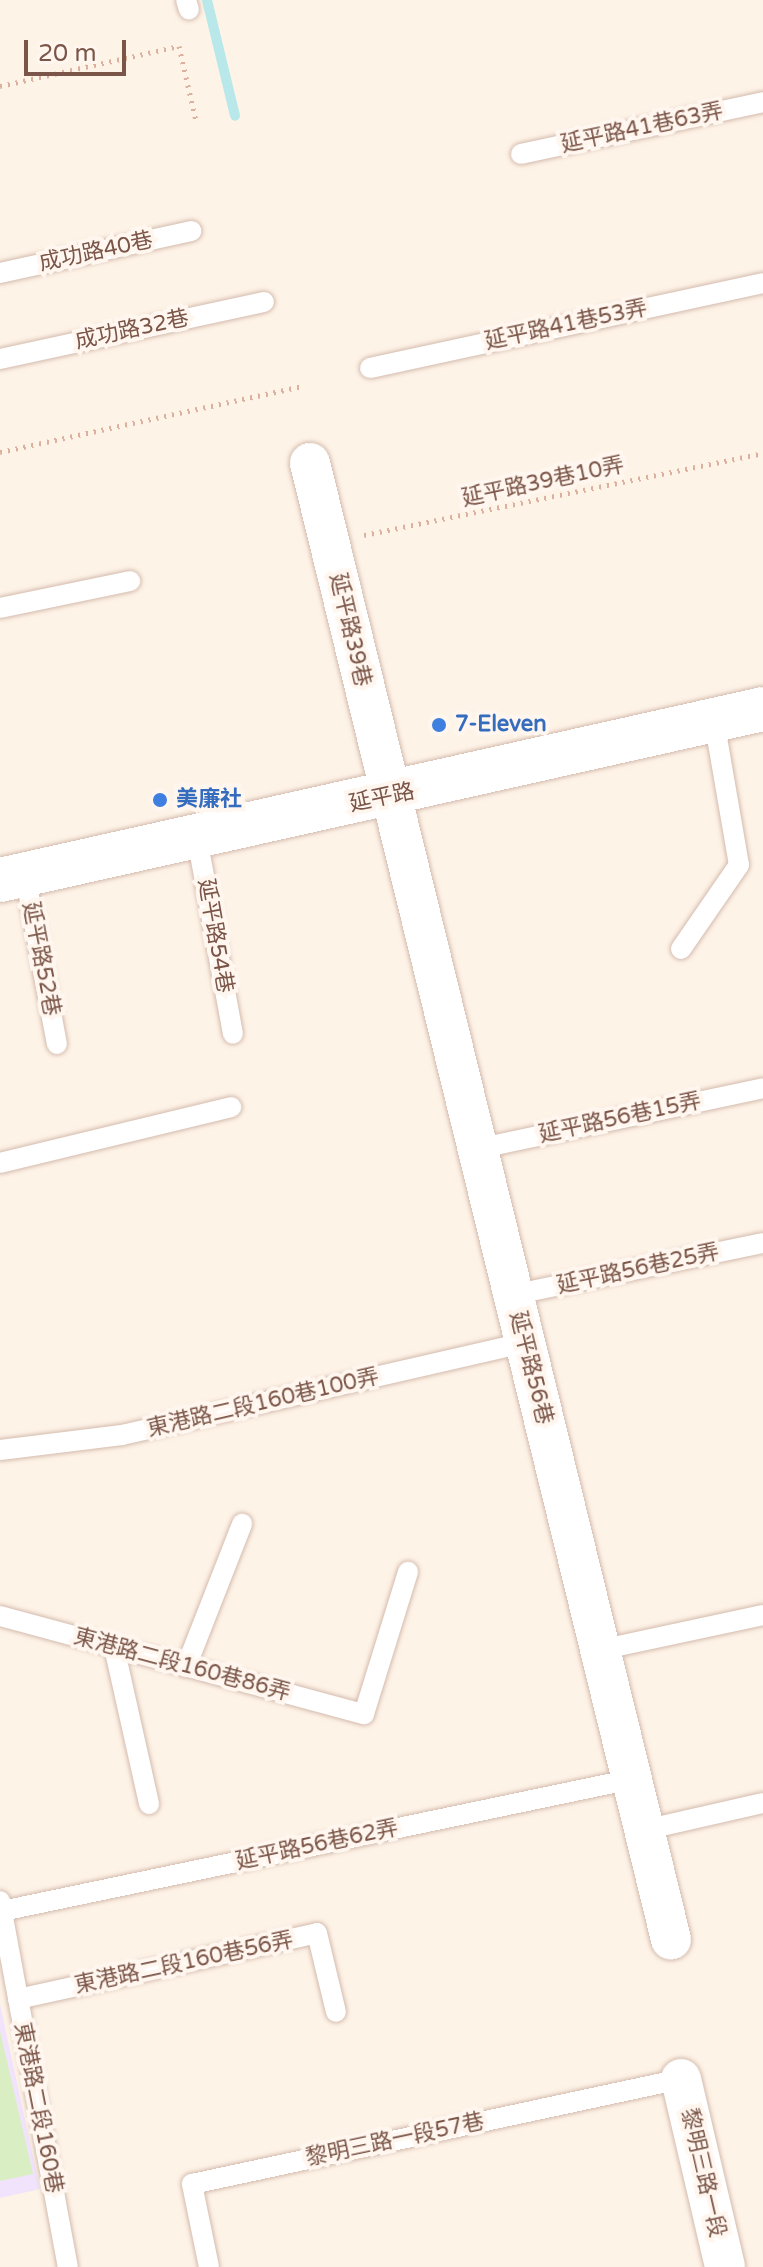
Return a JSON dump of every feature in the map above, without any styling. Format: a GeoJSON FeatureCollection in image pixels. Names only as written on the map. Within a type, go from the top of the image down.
{"type":"FeatureCollection","features":[{"type":"Feature","properties":{"kind":"main road","name":"延平路"},"geometry":{"type":"LineString","coordinates":[[12,877],[390,797],[763,709]]}},
{"type":"Feature","properties":{"kind":"street","name":"延平路39巷"},"geometry":{"type":"LineString","coordinates":[[310,463],[390,797]]}},
{"type":"Feature","properties":{"kind":"street","name":"延平路56巷"},"geometry":{"type":"LineString","coordinates":[[390,797],[671,1939]]}},
{"type":"Feature","properties":{"kind":"street","name":"黎明三路一段"},"geometry":{"type":"LineString","coordinates":[[681,2079],[725,2267]]}},
{"type":"Feature","properties":{"kind":"lane","name":"延平路41巷63弄"},"geometry":{"type":"LineString","coordinates":[[521,154],[763,102]]}},
{"type":"Feature","properties":{"kind":"lane","name":"成功路40巷"},"geometry":{"type":"LineString","coordinates":[[0,273],[191,231]]}},
{"type":"Feature","properties":{"kind":"lane","name":"延平路41巷53弄"},"geometry":{"type":"LineString","coordinates":[[370,368],[763,283]]}},
{"type":"Feature","properties":{"kind":"lane","name":"成功路32巷"},"geometry":{"type":"LineString","coordinates":[[0,359],[264,302]]}},
{"type":"Feature","properties":{"kind":"lane"},"geometry":{"type":"LineString","coordinates":[[0,608],[130,581]]}},
{"type":"Feature","properties":{"kind":"lane"},"geometry":{"type":"LineString","coordinates":[[681,949],[739,865],[714,721]]}},
{"type":"Feature","properties":{"kind":"lane","name":"延平路54巷"},"geometry":{"type":"LineString","coordinates":[[197,838],[233,1034]]}},
{"type":"Feature","properties":{"kind":"lane","name":"延平路52巷"},"geometry":{"type":"LineString","coordinates":[[12,877],[57,1044]]}},
{"type":"Feature","properties":{"kind":"lane","name":"延平路56巷15弄"},"geometry":{"type":"LineString","coordinates":[[477,1149],[763,1088]]}},
{"type":"Feature","properties":{"kind":"lane"},"geometry":{"type":"LineString","coordinates":[[0,1163],[231,1107]]}},
{"type":"Feature","properties":{"kind":"lane","name":"延平路56巷25弄"},"geometry":{"type":"LineString","coordinates":[[512,1295],[763,1243]]}},
{"type":"Feature","properties":{"kind":"lane","name":"東港路二段160巷100弄"},"geometry":{"type":"LineString","coordinates":[[0,1450],[122,1435],[525,1343]]}},
{"type":"Feature","properties":{"kind":"lane"},"geometry":{"type":"LineString","coordinates":[[186,1667],[242,1524]]}},
{"type":"Feature","properties":{"kind":"lane","name":"東港路二段160巷86弄"},"geometry":{"type":"LineString","coordinates":[[0,1616],[364,1714],[408,1572]]}},
{"type":"Feature","properties":{"kind":"lane"},"geometry":{"type":"LineString","coordinates":[[600,1650],[763,1615]]}},
{"type":"Feature","properties":{"kind":"lane"},"geometry":{"type":"LineString","coordinates":[[114,1647],[149,1804]]}},
{"type":"Feature","properties":{"kind":"lane","name":"延平路56巷62弄"},"geometry":{"type":"LineString","coordinates":[[1,1906],[632,1779]]}},
{"type":"Feature","properties":{"kind":"lane"},"geometry":{"type":"LineString","coordinates":[[644,1830],[763,1803]]}},
{"type":"Feature","properties":{"kind":"lane","name":"東港路二段160巷"},"geometry":{"type":"LineString","coordinates":[[1,1906],[68,2267]]}},
{"type":"Feature","properties":{"kind":"lane","name":"東港路二段160巷56弄"},"geometry":{"type":"LineString","coordinates":[[18,1999],[317,1933],[336,2012]]}},
{"type":"Feature","properties":{"kind":"lane","name":"黎明三路一段57巷"},"geometry":{"type":"LineString","coordinates":[[209,2267],[192,2184],[681,2079]]}},
{"type":"Feature","properties":{"kind":"path"},"geometry":{"type":"LineString","coordinates":[[0,86],[179,46],[196,121]]}},
{"type":"Feature","properties":{"kind":"path"},"geometry":{"type":"LineString","coordinates":[[0,452],[303,386]]}},
{"type":"Feature","properties":{"kind":"path","name":"延平路39巷10弄"},"geometry":{"type":"LineString","coordinates":[[329,542],[763,453]]}},
{"type":"Feature","properties":{"kind":"shaded area"},"geometry":{"type":"Polygon","coordinates":[[[0,2004],[40,2189],[0,2198],[0,2004]]]}},
{"type":"Feature","properties":{"kind":"green space"},"geometry":{"type":"Polygon","coordinates":[[[0,2031],[33,2174],[0,2181],[0,2031]]]}},
{"type":"Feature","properties":{"kind":"waterway"},"geometry":{"type":"LineString","coordinates":[[207,0],[235,116]]}},
{"type":"Feature","properties":{"kind":"place","name":"7-Eleven"},"geometry":{"type":"Point","coordinates":[439,725]}},
{"type":"Feature","properties":{"kind":"place","name":"美廉社"},"geometry":{"type":"Point","coordinates":[160,800]}}]}
